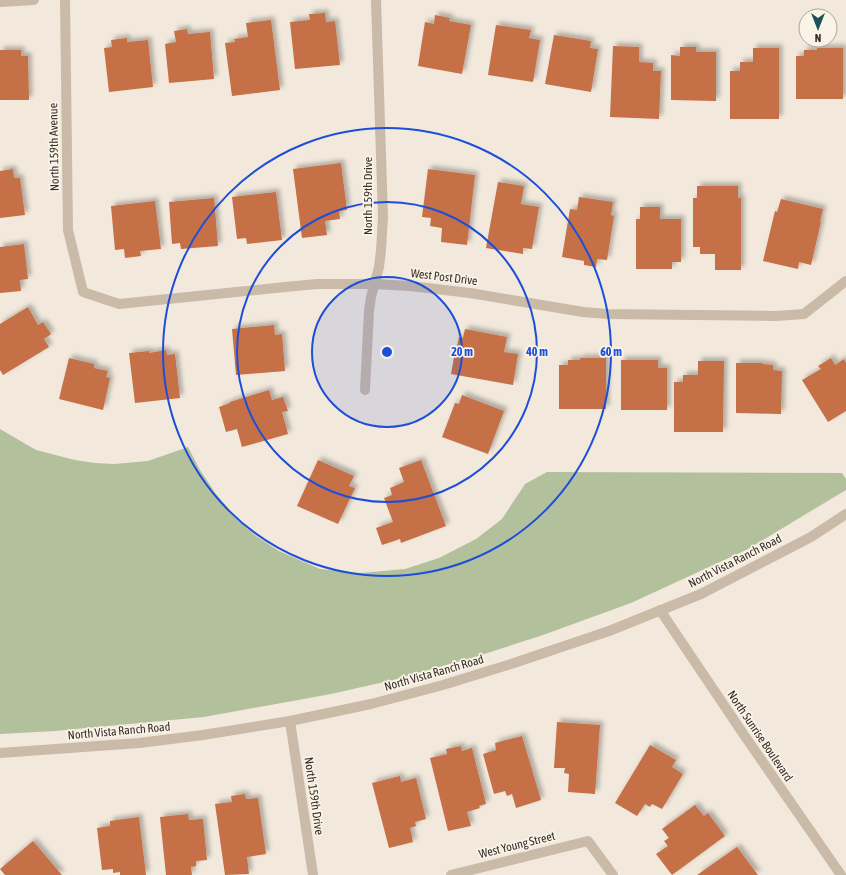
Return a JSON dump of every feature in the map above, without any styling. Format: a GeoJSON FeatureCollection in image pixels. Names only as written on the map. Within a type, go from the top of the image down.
{"type":"FeatureCollection","features":[{"type":"Feature","properties":{"kind":"street"},"geometry":{"type":"LineString","coordinates":[[0,2],[34,0]]}},
{"type":"Feature","properties":{"kind":"street","name":"North 159th Avenue"},"geometry":{"type":"LineString","coordinates":[[64,0],[68,230],[82,292]]}},
{"type":"Feature","properties":{"kind":"street","name":"North 159th Drive"},"geometry":{"type":"LineString","coordinates":[[365,390],[369,311],[378,267],[383,217],[376,0]]}},
{"type":"Feature","properties":{"kind":"street","name":"West Post Drive"},"geometry":{"type":"LineString","coordinates":[[82,292],[119,304],[317,284],[374,284],[441,289],[582,312],[607,314],[776,316],[804,314],[846,282]]}},
{"type":"Feature","properties":{"kind":"street","name":"North Vista Ranch Road"},"geometry":{"type":"LineString","coordinates":[[0,753],[139,743],[290,722],[371,704],[443,685],[511,664],[601,633],[701,594],[811,537],[846,514]]}},
{"type":"Feature","properties":{"kind":"street","name":"North Sunrise Boulevard"},"geometry":{"type":"LineString","coordinates":[[660,610],[841,875]]}},
{"type":"Feature","properties":{"kind":"street","name":"North 159th Drive"},"geometry":{"type":"LineString","coordinates":[[290,722],[313,875]]}},
{"type":"Feature","properties":{"kind":"street","name":"West Young Street"},"geometry":{"type":"LineString","coordinates":[[451,875],[588,841],[613,875]]}},
{"type":"Feature","properties":{"kind":"green space"},"geometry":{"type":"Polygon","coordinates":[[[0,429],[36,450],[75,460],[95,463],[114,464],[148,461],[188,447],[200,470],[216,494],[239,521],[256,536],[279,551],[320,569],[361,573],[405,569],[439,558],[476,539],[502,519],[525,484],[547,472],[842,473],[846,479],[846,490],[746,550],[631,603],[543,635],[478,656],[393,680],[331,694],[204,717],[55,731],[0,734],[0,429]]]}},
{"type":"Feature","properties":{"kind":"building"},"geometry":{"type":"Polygon","coordinates":[[[325,13],[326,22],[335,21],[340,65],[295,69],[290,22],[310,20],[309,14],[325,13]]]}},
{"type":"Feature","properties":{"kind":"building"},"geometry":{"type":"Polygon","coordinates":[[[435,15],[450,18],[449,21],[471,25],[462,74],[418,66],[425,22],[434,24],[435,15]]]}},
{"type":"Feature","properties":{"kind":"building"},"geometry":{"type":"Polygon","coordinates":[[[271,20],[280,90],[232,96],[225,43],[235,42],[234,39],[248,37],[246,23],[271,20]]]}},
{"type":"Feature","properties":{"kind":"building"},"geometry":{"type":"Polygon","coordinates":[[[496,25],[531,30],[529,38],[540,40],[533,82],[488,75],[496,25]]]}},
{"type":"Feature","properties":{"kind":"building"},"geometry":{"type":"Polygon","coordinates":[[[187,29],[188,34],[210,32],[214,79],[169,83],[165,44],[176,42],[174,31],[187,29]]]}},
{"type":"Feature","properties":{"kind":"building"},"geometry":{"type":"Polygon","coordinates":[[[554,35],[591,41],[590,48],[598,49],[591,92],[545,84],[554,35]]]}},
{"type":"Feature","properties":{"kind":"building"},"geometry":{"type":"Polygon","coordinates":[[[127,38],[127,42],[148,40],[153,87],[109,92],[104,48],[112,47],[111,40],[127,38]]]}},
{"type":"Feature","properties":{"kind":"building"},"geometry":{"type":"Polygon","coordinates":[[[613,46],[639,47],[639,62],[653,63],[653,71],[661,71],[659,119],[610,117],[613,46]]]}},
{"type":"Feature","properties":{"kind":"building"},"geometry":{"type":"Polygon","coordinates":[[[680,47],[696,47],[696,52],[716,52],[716,101],[671,100],[671,55],[680,56],[680,47]]]}},
{"type":"Feature","properties":{"kind":"building"},"geometry":{"type":"Polygon","coordinates":[[[753,48],[779,48],[779,119],[730,119],[730,71],[740,71],[740,62],[753,62],[753,48]]]}},
{"type":"Feature","properties":{"kind":"building"},"geometry":{"type":"Polygon","coordinates":[[[817,48],[843,48],[843,99],[796,99],[796,56],[804,56],[804,50],[817,50],[817,48]]]}},
{"type":"Feature","properties":{"kind":"building"},"geometry":{"type":"Polygon","coordinates":[[[0,50],[21,50],[21,56],[28,56],[29,100],[0,100],[0,50]]]}},
{"type":"Feature","properties":{"kind":"building"},"geometry":{"type":"Polygon","coordinates":[[[341,163],[347,210],[339,211],[340,219],[325,221],[327,235],[302,238],[293,169],[341,163]]]}},
{"type":"Feature","properties":{"kind":"building"},"geometry":{"type":"Polygon","coordinates":[[[13,169],[14,178],[20,178],[25,215],[0,218],[0,171],[13,169]]]}},
{"type":"Feature","properties":{"kind":"building"},"geometry":{"type":"Polygon","coordinates":[[[428,169],[475,175],[467,245],[441,242],[442,228],[430,226],[431,218],[422,217],[428,169]]]}},
{"type":"Feature","properties":{"kind":"building"},"geometry":{"type":"Polygon","coordinates":[[[498,182],[524,186],[521,204],[539,207],[532,249],[523,248],[523,254],[486,248],[498,182]]]}},
{"type":"Feature","properties":{"kind":"building"},"geometry":{"type":"Polygon","coordinates":[[[697,186],[738,186],[738,198],[741,198],[741,270],[715,270],[715,254],[700,254],[700,247],[693,247],[693,198],[697,198],[697,186]]]}},
{"type":"Feature","properties":{"kind":"building"},"geometry":{"type":"Polygon","coordinates":[[[276,192],[282,240],[247,244],[246,238],[237,239],[232,197],[276,192]]]}},
{"type":"Feature","properties":{"kind":"building"},"geometry":{"type":"Polygon","coordinates":[[[579,197],[613,202],[611,215],[614,216],[607,260],[597,259],[596,267],[584,265],[584,261],[562,257],[570,209],[577,210],[579,197]]]}},
{"type":"Feature","properties":{"kind":"building"},"geometry":{"type":"Polygon","coordinates":[[[214,198],[218,246],[181,249],[180,243],[172,244],[169,202],[214,198]]]}},
{"type":"Feature","properties":{"kind":"building"},"geometry":{"type":"Polygon","coordinates":[[[781,199],[823,209],[811,265],[799,262],[798,269],[763,261],[775,211],[777,212],[781,199]]]}},
{"type":"Feature","properties":{"kind":"building"},"geometry":{"type":"Polygon","coordinates":[[[155,201],[161,249],[140,251],[141,256],[125,258],[124,249],[115,250],[111,206],[155,201]]]}},
{"type":"Feature","properties":{"kind":"building"},"geometry":{"type":"Polygon","coordinates":[[[640,207],[660,207],[660,219],[681,219],[681,262],[672,262],[672,269],[636,269],[636,219],[640,219],[640,207]]]}},
{"type":"Feature","properties":{"kind":"building"},"geometry":{"type":"Polygon","coordinates":[[[24,244],[28,279],[20,280],[21,291],[0,293],[0,247],[24,244]]]}},
{"type":"Feature","properties":{"kind":"building"},"geometry":{"type":"Polygon","coordinates":[[[28,307],[38,325],[43,322],[51,334],[44,339],[49,347],[3,375],[0,370],[0,324],[28,307]]]}},
{"type":"Feature","properties":{"kind":"building"},"geometry":{"type":"Polygon","coordinates":[[[274,325],[275,335],[282,334],[285,371],[236,375],[232,329],[274,325]]]}},
{"type":"Feature","properties":{"kind":"building"},"geometry":{"type":"Polygon","coordinates":[[[465,329],[507,337],[504,352],[518,354],[513,385],[451,374],[459,337],[463,338],[465,329]]]}},
{"type":"Feature","properties":{"kind":"building"},"geometry":{"type":"Polygon","coordinates":[[[166,350],[167,355],[175,354],[180,398],[135,403],[129,353],[149,351],[149,353],[166,350]]]}},
{"type":"Feature","properties":{"kind":"building"},"geometry":{"type":"Polygon","coordinates":[[[69,358],[94,364],[94,368],[108,371],[106,377],[110,378],[103,410],[59,399],[69,358]]]}},
{"type":"Feature","properties":{"kind":"building"},"geometry":{"type":"Polygon","coordinates":[[[580,358],[606,358],[606,409],[559,409],[559,365],[568,365],[568,360],[580,360],[580,358]]]}},
{"type":"Feature","properties":{"kind":"building"},"geometry":{"type":"Polygon","coordinates":[[[831,358],[835,365],[844,359],[846,363],[846,411],[828,422],[802,380],[821,369],[818,366],[831,358]]]}},
{"type":"Feature","properties":{"kind":"building"},"geometry":{"type":"Polygon","coordinates":[[[621,360],[658,360],[658,368],[667,368],[667,410],[621,410],[621,360]]]}},
{"type":"Feature","properties":{"kind":"building"},"geometry":{"type":"Polygon","coordinates":[[[698,361],[724,361],[723,432],[674,432],[674,382],[683,382],[683,375],[698,375],[698,361]]]}},
{"type":"Feature","properties":{"kind":"building"},"geometry":{"type":"Polygon","coordinates":[[[736,363],[762,363],[773,365],[773,370],[782,371],[781,414],[736,413],[736,363]]]}},
{"type":"Feature","properties":{"kind":"building"},"geometry":{"type":"Polygon","coordinates":[[[269,390],[272,400],[283,397],[288,411],[282,412],[288,434],[242,447],[237,429],[226,432],[219,407],[269,390]]]}},
{"type":"Feature","properties":{"kind":"building"},"geometry":{"type":"Polygon","coordinates":[[[462,395],[504,411],[488,454],[442,437],[455,403],[459,404],[462,395]]]}},
{"type":"Feature","properties":{"kind":"building"},"geometry":{"type":"Polygon","coordinates":[[[318,460],[354,476],[349,486],[355,488],[338,524],[297,506],[318,460]]]}},
{"type":"Feature","properties":{"kind":"building"},"geometry":{"type":"Polygon","coordinates":[[[421,460],[446,526],[401,543],[400,539],[382,545],[376,528],[393,522],[384,498],[392,495],[390,488],[404,482],[399,468],[421,460]]]}},
{"type":"Feature","properties":{"kind":"building"},"geometry":{"type":"Polygon","coordinates":[[[557,722],[600,725],[595,794],[568,792],[569,774],[564,773],[565,768],[554,768],[557,722]]]}},
{"type":"Feature","properties":{"kind":"building"},"geometry":{"type":"Polygon","coordinates":[[[522,736],[541,800],[516,808],[512,794],[507,796],[505,791],[494,794],[483,754],[496,750],[495,743],[522,736]]]}},
{"type":"Feature","properties":{"kind":"building"},"geometry":{"type":"Polygon","coordinates":[[[650,745],[676,760],[672,767],[683,774],[662,809],[652,804],[650,807],[645,804],[637,816],[615,803],[650,745]]]}},
{"type":"Feature","properties":{"kind":"building"},"geometry":{"type":"Polygon","coordinates":[[[461,746],[462,751],[472,748],[486,804],[479,806],[480,808],[467,812],[471,826],[448,831],[430,758],[447,754],[446,749],[461,746]]]}},
{"type":"Feature","properties":{"kind":"building"},"geometry":{"type":"Polygon","coordinates":[[[400,776],[401,782],[416,778],[426,819],[415,822],[416,826],[410,828],[413,842],[389,848],[372,783],[400,776]]]}},
{"type":"Feature","properties":{"kind":"building"},"geometry":{"type":"Polygon","coordinates":[[[245,794],[246,799],[258,798],[266,854],[247,857],[249,874],[225,875],[215,804],[232,802],[231,796],[245,794]]]}},
{"type":"Feature","properties":{"kind":"building"},"geometry":{"type":"Polygon","coordinates":[[[695,805],[704,816],[708,813],[725,836],[672,875],[656,854],[668,846],[664,841],[669,838],[662,829],[695,805]]]}},
{"type":"Feature","properties":{"kind":"building"},"geometry":{"type":"Polygon","coordinates":[[[188,814],[189,820],[203,819],[207,860],[196,861],[196,866],[191,867],[192,875],[166,875],[160,817],[188,814]]]}},
{"type":"Feature","properties":{"kind":"building"},"geometry":{"type":"Polygon","coordinates":[[[139,817],[146,875],[120,875],[120,872],[113,873],[113,869],[102,870],[97,828],[110,826],[110,821],[139,817]]]}},
{"type":"Feature","properties":{"kind":"building"},"geometry":{"type":"Polygon","coordinates":[[[33,841],[62,875],[5,875],[0,869],[33,841]]]}},
{"type":"Feature","properties":{"kind":"building"},"geometry":{"type":"Polygon","coordinates":[[[737,847],[758,875],[697,875],[737,847]]]}}]}
